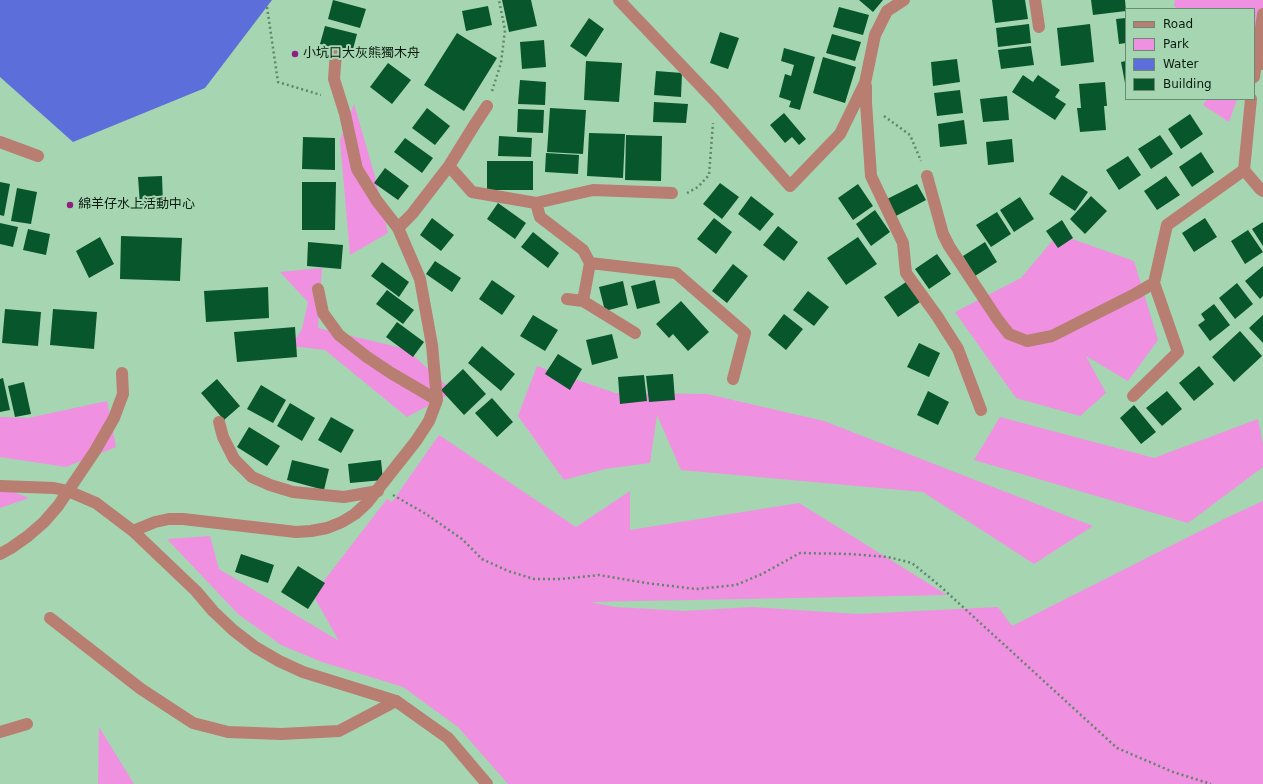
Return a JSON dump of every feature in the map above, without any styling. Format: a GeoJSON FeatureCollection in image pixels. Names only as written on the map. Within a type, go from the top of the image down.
{"type":"FeatureCollection","features":[{"type":"Feature","properties":{"kind":"street"},"geometry":{"type":"LineString","coordinates":[[619,0],[715,101],[790,186],[840,134],[866,83]]}},
{"type":"Feature","properties":{"kind":"street"},"geometry":{"type":"LineString","coordinates":[[904,0],[887,11],[875,35],[866,83],[871,176],[903,243],[906,273],[938,316],[958,349],[981,410]]}},
{"type":"Feature","properties":{"kind":"street"},"geometry":{"type":"LineString","coordinates":[[1036,0],[1039,27]]}},
{"type":"Feature","properties":{"kind":"street"},"geometry":{"type":"LineString","coordinates":[[1255,75],[1260,63],[1263,14]]}},
{"type":"Feature","properties":{"kind":"street"},"geometry":{"type":"LineString","coordinates":[[133,531],[155,522],[169,519],[183,519],[296,532],[327,528],[342,522],[355,514],[367,503],[416,441],[429,421],[437,400],[432,344],[420,279],[398,228],[377,201],[357,169],[334,79],[336,52]]}},
{"type":"Feature","properties":{"kind":"street"},"geometry":{"type":"LineString","coordinates":[[1251,100],[1244,170],[1263,191]]}},
{"type":"Feature","properties":{"kind":"street"},"geometry":{"type":"LineString","coordinates":[[398,228],[412,214],[449,166],[487,106]]}},
{"type":"Feature","properties":{"kind":"street"},"geometry":{"type":"LineString","coordinates":[[0,142],[38,156]]}},
{"type":"Feature","properties":{"kind":"street"},"geometry":{"type":"LineString","coordinates":[[449,166],[472,192],[536,203],[593,190],[672,193]]}},
{"type":"Feature","properties":{"kind":"street"},"geometry":{"type":"LineString","coordinates":[[1133,396],[1178,352],[1154,283],[1167,225],[1244,170]]}},
{"type":"Feature","properties":{"kind":"street"},"geometry":{"type":"LineString","coordinates":[[927,176],[943,234],[949,246],[998,320],[1009,334],[1027,341],[1052,336],[1154,283]]}},
{"type":"Feature","properties":{"kind":"street"},"geometry":{"type":"LineString","coordinates":[[536,203],[540,217],[583,250],[590,263],[583,301]]}},
{"type":"Feature","properties":{"kind":"street"},"geometry":{"type":"LineString","coordinates":[[590,263],[676,273],[745,333],[733,379]]}},
{"type":"Feature","properties":{"kind":"street"},"geometry":{"type":"LineString","coordinates":[[318,289],[323,313],[339,335],[367,357],[391,373],[437,400]]}},
{"type":"Feature","properties":{"kind":"street"},"geometry":{"type":"LineString","coordinates":[[567,299],[583,301],[635,333]]}},
{"type":"Feature","properties":{"kind":"street"},"geometry":{"type":"LineString","coordinates":[[0,554],[28,536],[44,522],[58,506],[114,418],[122,394],[122,373]]}},
{"type":"Feature","properties":{"kind":"street"},"geometry":{"type":"LineString","coordinates":[[219,422],[223,437],[234,459],[252,477],[293,492],[344,497],[379,489]]}},
{"type":"Feature","properties":{"kind":"street"},"geometry":{"type":"LineString","coordinates":[[0,486],[26,488],[40,487],[68,491],[96,503],[133,531],[196,590],[213,612],[255,647],[279,661],[303,672],[396,701],[448,738],[487,784]]}},
{"type":"Feature","properties":{"kind":"street"},"geometry":{"type":"LineString","coordinates":[[50,618],[141,689],[193,723],[228,732],[281,734],[339,731],[396,701]]}},
{"type":"Feature","properties":{"kind":"street"},"geometry":{"type":"LineString","coordinates":[[0,732],[27,724]]}},
{"type":"Feature","properties":{"kind":"path"},"geometry":{"type":"LineString","coordinates":[[487,106],[501,63],[505,30],[499,0]]}},
{"type":"Feature","properties":{"kind":"path"},"geometry":{"type":"LineString","coordinates":[[267,7],[278,82],[341,102]]}},
{"type":"Feature","properties":{"kind":"path"},"geometry":{"type":"LineString","coordinates":[[672,193],[686,194],[698,188],[709,175],[715,101]]}},
{"type":"Feature","properties":{"kind":"path"},"geometry":{"type":"LineString","coordinates":[[866,103],[910,135],[927,176]]}},
{"type":"Feature","properties":{"kind":"path"},"geometry":{"type":"LineString","coordinates":[[379,489],[426,514],[462,539],[482,559],[508,571],[534,579],[560,579],[599,575],[646,583],[696,589],[736,585],[762,574],[800,553],[850,554],[888,557],[912,563],[940,586],[1117,748],[1173,772],[1211,784]]}},
{"type":"Feature","properties":{"kind":"green space"},"geometry":{"type":"Polygon","coordinates":[[[1175,0],[1263,0],[1263,30],[1255,33],[1255,8],[1177,8],[1174,6],[1175,0]]]}},
{"type":"Feature","properties":{"kind":"green space"},"geometry":{"type":"Polygon","coordinates":[[[1206,100],[1237,100],[1229,122],[1203,105],[1206,100]]]}},
{"type":"Feature","properties":{"kind":"green space"},"geometry":{"type":"Polygon","coordinates":[[[354,104],[374,173],[388,233],[350,255],[340,140],[354,104]]]}},
{"type":"Feature","properties":{"kind":"green space"},"geometry":{"type":"Polygon","coordinates":[[[1058,234],[1134,261],[1158,340],[1128,381],[1086,356],[1106,393],[1080,416],[1016,398],[955,312],[1021,278],[1058,234]]]}},
{"type":"Feature","properties":{"kind":"green space"},"geometry":{"type":"Polygon","coordinates":[[[322,268],[318,328],[406,349],[454,392],[407,417],[325,350],[291,346],[302,329],[308,302],[280,272],[322,268]]]}},
{"type":"Feature","properties":{"kind":"green space"},"geometry":{"type":"Polygon","coordinates":[[[537,366],[615,393],[707,394],[824,421],[1093,526],[1034,564],[923,492],[681,470],[657,415],[650,463],[605,469],[564,480],[518,416],[537,366]]]}},
{"type":"Feature","properties":{"kind":"green space"},"geometry":{"type":"Polygon","coordinates":[[[107,401],[116,447],[66,467],[0,457],[0,417],[28,418],[107,401]]]}},
{"type":"Feature","properties":{"kind":"green space"},"geometry":{"type":"Polygon","coordinates":[[[1000,417],[1154,458],[1258,419],[1263,445],[1263,467],[1188,523],[974,460],[1000,417]]]}},
{"type":"Feature","properties":{"kind":"green space"},"geometry":{"type":"Polygon","coordinates":[[[439,435],[576,527],[630,491],[630,530],[799,503],[947,595],[589,602],[616,607],[684,611],[752,607],[858,614],[998,607],[1012,626],[1226,518],[1263,501],[1263,784],[508,784],[458,727],[403,687],[322,662],[281,645],[238,614],[167,539],[210,536],[219,569],[339,641],[313,595],[387,499],[392,502],[439,435]]]}},
{"type":"Feature","properties":{"kind":"green space"},"geometry":{"type":"Polygon","coordinates":[[[0,487],[29,498],[0,508],[0,487]]]}},
{"type":"Feature","properties":{"kind":"green space"},"geometry":{"type":"Polygon","coordinates":[[[99,727],[134,784],[98,784],[99,727]]]}},
{"type":"Feature","properties":{"kind":"water"},"geometry":{"type":"Polygon","coordinates":[[[0,0],[272,0],[205,88],[73,142],[0,77],[0,0]]]}},
{"type":"Feature","properties":{"kind":"building"},"geometry":{"type":"Polygon","coordinates":[[[333,0],[366,9],[360,28],[328,19],[333,0]]]}},
{"type":"Feature","properties":{"kind":"building"},"geometry":{"type":"Polygon","coordinates":[[[502,0],[531,0],[537,26],[509,32],[502,0]]]}},
{"type":"Feature","properties":{"kind":"building"},"geometry":{"type":"Polygon","coordinates":[[[859,0],[883,0],[873,12],[859,0]]]}},
{"type":"Feature","properties":{"kind":"building"},"geometry":{"type":"Polygon","coordinates":[[[992,0],[1025,0],[1028,19],[995,23],[992,0]]]}},
{"type":"Feature","properties":{"kind":"building"},"geometry":{"type":"Polygon","coordinates":[[[1091,0],[1125,0],[1125,11],[1093,15],[1091,0]]]}},
{"type":"Feature","properties":{"kind":"building"},"geometry":{"type":"Polygon","coordinates":[[[488,6],[492,25],[466,31],[462,11],[488,6]]]}},
{"type":"Feature","properties":{"kind":"building"},"geometry":{"type":"Polygon","coordinates":[[[839,7],[869,15],[863,35],[833,27],[839,7]]]}},
{"type":"Feature","properties":{"kind":"building"},"geometry":{"type":"Polygon","coordinates":[[[589,18],[604,29],[586,57],[570,46],[589,18]]]}},
{"type":"Feature","properties":{"kind":"building"},"geometry":{"type":"Polygon","coordinates":[[[1125,18],[1125,43],[1119,44],[1116,19],[1125,18]]]}},
{"type":"Feature","properties":{"kind":"building"},"geometry":{"type":"Polygon","coordinates":[[[1029,24],[1031,43],[998,47],[996,28],[1029,24]]]}},
{"type":"Feature","properties":{"kind":"building"},"geometry":{"type":"Polygon","coordinates":[[[1090,24],[1094,62],[1061,66],[1057,28],[1090,24]]]}},
{"type":"Feature","properties":{"kind":"building"},"geometry":{"type":"Polygon","coordinates":[[[325,26],[357,34],[352,53],[320,44],[325,26]]]}},
{"type":"Feature","properties":{"kind":"building"},"geometry":{"type":"Polygon","coordinates":[[[720,32],[739,38],[728,69],[710,63],[720,32]]]}},
{"type":"Feature","properties":{"kind":"building"},"geometry":{"type":"Polygon","coordinates":[[[457,33],[497,58],[464,111],[424,85],[457,33]]]}},
{"type":"Feature","properties":{"kind":"building"},"geometry":{"type":"Polygon","coordinates":[[[832,34],[861,42],[855,61],[826,53],[832,34]]]}},
{"type":"Feature","properties":{"kind":"building"},"geometry":{"type":"Polygon","coordinates":[[[544,40],[546,67],[522,69],[520,42],[544,40]]]}},
{"type":"Feature","properties":{"kind":"building"},"geometry":{"type":"Polygon","coordinates":[[[1031,46],[1034,65],[1001,69],[998,50],[1031,46]]]}},
{"type":"Feature","properties":{"kind":"building"},"geometry":{"type":"Polygon","coordinates":[[[784,48],[815,57],[800,110],[789,107],[791,101],[779,97],[785,74],[791,76],[794,65],[781,61],[784,48]]]}},
{"type":"Feature","properties":{"kind":"building"},"geometry":{"type":"Polygon","coordinates":[[[823,57],[856,67],[845,103],[813,93],[823,57]]]}},
{"type":"Feature","properties":{"kind":"building"},"geometry":{"type":"Polygon","coordinates":[[[957,59],[960,82],[933,86],[931,62],[957,59]]]}},
{"type":"Feature","properties":{"kind":"building"},"geometry":{"type":"Polygon","coordinates":[[[586,61],[622,63],[619,102],[584,100],[586,61]]]}},
{"type":"Feature","properties":{"kind":"building"},"geometry":{"type":"Polygon","coordinates":[[[1125,61],[1125,83],[1121,62],[1125,61]]]}},
{"type":"Feature","properties":{"kind":"building"},"geometry":{"type":"Polygon","coordinates":[[[388,63],[411,80],[392,104],[370,87],[388,63]]]}},
{"type":"Feature","properties":{"kind":"building"},"geometry":{"type":"Polygon","coordinates":[[[656,71],[682,73],[681,97],[654,95],[656,71]]]}},
{"type":"Feature","properties":{"kind":"building"},"geometry":{"type":"Polygon","coordinates":[[[1023,75],[1033,82],[1038,75],[1060,90],[1055,97],[1066,104],[1055,120],[1012,92],[1023,75]]]}},
{"type":"Feature","properties":{"kind":"building"},"geometry":{"type":"Polygon","coordinates":[[[520,80],[546,82],[545,105],[518,104],[520,80]]]}},
{"type":"Feature","properties":{"kind":"building"},"geometry":{"type":"Polygon","coordinates":[[[1105,82],[1107,106],[1104,106],[1106,130],[1080,132],[1077,108],[1081,108],[1079,84],[1105,82]]]}},
{"type":"Feature","properties":{"kind":"building"},"geometry":{"type":"Polygon","coordinates":[[[960,90],[963,113],[937,116],[934,93],[960,90]]]}},
{"type":"Feature","properties":{"kind":"building"},"geometry":{"type":"Polygon","coordinates":[[[1007,96],[1009,120],[983,122],[980,99],[1007,96]]]}},
{"type":"Feature","properties":{"kind":"building"},"geometry":{"type":"Polygon","coordinates":[[[654,102],[688,104],[686,123],[653,122],[654,102]]]}},
{"type":"Feature","properties":{"kind":"building"},"geometry":{"type":"Polygon","coordinates":[[[427,108],[450,126],[435,145],[412,128],[427,108]]]}},
{"type":"Feature","properties":{"kind":"building"},"geometry":{"type":"Polygon","coordinates":[[[550,108],[586,110],[583,154],[547,152],[550,108]]]}},
{"type":"Feature","properties":{"kind":"building"},"geometry":{"type":"Polygon","coordinates":[[[518,109],[544,110],[543,133],[517,132],[518,109]]]}},
{"type":"Feature","properties":{"kind":"building"},"geometry":{"type":"Polygon","coordinates":[[[784,113],[806,139],[799,145],[792,137],[785,143],[770,125],[784,113]]]}},
{"type":"Feature","properties":{"kind":"building"},"geometry":{"type":"Polygon","coordinates":[[[1190,114],[1203,134],[1181,149],[1168,129],[1190,114]]]}},
{"type":"Feature","properties":{"kind":"building"},"geometry":{"type":"Polygon","coordinates":[[[964,120],[967,144],[940,147],[938,124],[964,120]]]}},
{"type":"Feature","properties":{"kind":"building"},"geometry":{"type":"Polygon","coordinates":[[[589,133],[625,134],[623,178],[587,176],[589,133]]]}},
{"type":"Feature","properties":{"kind":"building"},"geometry":{"type":"Polygon","coordinates":[[[626,135],[662,136],[661,181],[625,180],[626,135]]]}},
{"type":"Feature","properties":{"kind":"building"},"geometry":{"type":"Polygon","coordinates":[[[1160,135],[1173,154],[1151,169],[1138,149],[1160,135]]]}},
{"type":"Feature","properties":{"kind":"building"},"geometry":{"type":"Polygon","coordinates":[[[499,136],[532,138],[531,157],[498,156],[499,136]]]}},
{"type":"Feature","properties":{"kind":"building"},"geometry":{"type":"Polygon","coordinates":[[[303,137],[335,138],[335,170],[302,169],[303,137]]]}},
{"type":"Feature","properties":{"kind":"building"},"geometry":{"type":"Polygon","coordinates":[[[405,138],[433,158],[422,173],[394,152],[405,138]]]}},
{"type":"Feature","properties":{"kind":"building"},"geometry":{"type":"Polygon","coordinates":[[[1012,139],[1014,162],[988,165],[986,142],[1012,139]]]}},
{"type":"Feature","properties":{"kind":"building"},"geometry":{"type":"Polygon","coordinates":[[[1201,152],[1214,172],[1192,187],[1179,167],[1201,152]]]}},
{"type":"Feature","properties":{"kind":"building"},"geometry":{"type":"Polygon","coordinates":[[[546,153],[579,155],[578,174],[545,172],[546,153]]]}},
{"type":"Feature","properties":{"kind":"building"},"geometry":{"type":"Polygon","coordinates":[[[1128,156],[1141,175],[1119,190],[1106,170],[1128,156]]]}},
{"type":"Feature","properties":{"kind":"building"},"geometry":{"type":"Polygon","coordinates":[[[487,161],[533,161],[533,190],[487,190],[487,161]]]}},
{"type":"Feature","properties":{"kind":"building"},"geometry":{"type":"Polygon","coordinates":[[[385,168],[409,186],[398,200],[374,183],[385,168]]]}},
{"type":"Feature","properties":{"kind":"building"},"geometry":{"type":"Polygon","coordinates":[[[1062,175],[1088,192],[1075,211],[1049,194],[1062,175]]]}},
{"type":"Feature","properties":{"kind":"building"},"geometry":{"type":"Polygon","coordinates":[[[162,176],[163,204],[140,205],[138,177],[162,176]]]}},
{"type":"Feature","properties":{"kind":"building"},"geometry":{"type":"Polygon","coordinates":[[[1166,176],[1180,195],[1157,210],[1144,191],[1166,176]]]}},
{"type":"Feature","properties":{"kind":"building"},"geometry":{"type":"Polygon","coordinates":[[[0,182],[10,184],[4,216],[0,215],[0,182]]]}},
{"type":"Feature","properties":{"kind":"building"},"geometry":{"type":"Polygon","coordinates":[[[302,182],[336,182],[335,230],[302,230],[302,182]]]}},
{"type":"Feature","properties":{"kind":"building"},"geometry":{"type":"Polygon","coordinates":[[[720,183],[739,197],[722,219],[703,204],[720,183]]]}},
{"type":"Feature","properties":{"kind":"building"},"geometry":{"type":"Polygon","coordinates":[[[858,184],[873,206],[853,220],[838,198],[858,184]]]}},
{"type":"Feature","properties":{"kind":"building"},"geometry":{"type":"Polygon","coordinates":[[[917,184],[926,200],[896,216],[887,199],[917,184]]]}},
{"type":"Feature","properties":{"kind":"building"},"geometry":{"type":"Polygon","coordinates":[[[17,188],[37,192],[31,224],[11,221],[17,188]]]}},
{"type":"Feature","properties":{"kind":"building"},"geometry":{"type":"Polygon","coordinates":[[[751,196],[774,214],[760,231],[738,214],[751,196]]]}},
{"type":"Feature","properties":{"kind":"building"},"geometry":{"type":"Polygon","coordinates":[[[1091,196],[1107,211],[1085,234],[1070,219],[1091,196]]]}},
{"type":"Feature","properties":{"kind":"building"},"geometry":{"type":"Polygon","coordinates":[[[1020,197],[1034,219],[1014,232],[1000,210],[1020,197]]]}},
{"type":"Feature","properties":{"kind":"building"},"geometry":{"type":"Polygon","coordinates":[[[498,203],[526,223],[515,239],[487,219],[498,203]]]}},
{"type":"Feature","properties":{"kind":"building"},"geometry":{"type":"Polygon","coordinates":[[[875,210],[890,232],[871,246],[856,224],[875,210]]]}},
{"type":"Feature","properties":{"kind":"building"},"geometry":{"type":"Polygon","coordinates":[[[997,212],[1011,234],[991,247],[976,225],[997,212]]]}},
{"type":"Feature","properties":{"kind":"building"},"geometry":{"type":"Polygon","coordinates":[[[432,218],[454,235],[441,251],[420,235],[432,218]]]}},
{"type":"Feature","properties":{"kind":"building"},"geometry":{"type":"Polygon","coordinates":[[[714,218],[732,232],[716,254],[697,239],[714,218]]]}},
{"type":"Feature","properties":{"kind":"building"},"geometry":{"type":"Polygon","coordinates":[[[1205,218],[1217,237],[1194,252],[1182,233],[1205,218]]]}},
{"type":"Feature","properties":{"kind":"building"},"geometry":{"type":"Polygon","coordinates":[[[1062,220],[1073,238],[1058,248],[1046,231],[1062,220]]]}},
{"type":"Feature","properties":{"kind":"building"},"geometry":{"type":"Polygon","coordinates":[[[1263,222],[1263,246],[1252,229],[1263,222]]]}},
{"type":"Feature","properties":{"kind":"building"},"geometry":{"type":"Polygon","coordinates":[[[0,223],[18,227],[13,247],[0,244],[0,223]]]}},
{"type":"Feature","properties":{"kind":"building"},"geometry":{"type":"Polygon","coordinates":[[[778,226],[798,242],[784,261],[763,245],[778,226]]]}},
{"type":"Feature","properties":{"kind":"building"},"geometry":{"type":"Polygon","coordinates":[[[28,229],[50,234],[46,255],[23,250],[28,229]]]}},
{"type":"Feature","properties":{"kind":"building"},"geometry":{"type":"Polygon","coordinates":[[[1248,230],[1263,252],[1245,264],[1231,241],[1248,230]]]}},
{"type":"Feature","properties":{"kind":"building"},"geometry":{"type":"Polygon","coordinates":[[[533,232],[559,253],[548,268],[521,247],[533,232]]]}},
{"type":"Feature","properties":{"kind":"building"},"geometry":{"type":"Polygon","coordinates":[[[121,236],[182,238],[180,281],[120,279],[121,236]]]}},
{"type":"Feature","properties":{"kind":"building"},"geometry":{"type":"Polygon","coordinates":[[[100,237],[114,264],[89,278],[76,251],[100,237]]]}},
{"type":"Feature","properties":{"kind":"building"},"geometry":{"type":"Polygon","coordinates":[[[858,237],[877,264],[846,285],[827,258],[858,237]]]}},
{"type":"Feature","properties":{"kind":"building"},"geometry":{"type":"Polygon","coordinates":[[[308,242],[343,245],[341,269],[307,266],[308,242]]]}},
{"type":"Feature","properties":{"kind":"building"},"geometry":{"type":"Polygon","coordinates":[[[985,242],[997,262],[975,276],[963,256],[985,242]]]}},
{"type":"Feature","properties":{"kind":"building"},"geometry":{"type":"Polygon","coordinates":[[[937,254],[951,274],[929,289],[915,269],[937,254]]]}},
{"type":"Feature","properties":{"kind":"building"},"geometry":{"type":"Polygon","coordinates":[[[435,261],[461,278],[452,292],[426,274],[435,261]]]}},
{"type":"Feature","properties":{"kind":"building"},"geometry":{"type":"Polygon","coordinates":[[[382,262],[409,282],[399,297],[371,276],[382,262]]]}},
{"type":"Feature","properties":{"kind":"building"},"geometry":{"type":"Polygon","coordinates":[[[733,264],[748,276],[727,303],[712,291],[733,264]]]}},
{"type":"Feature","properties":{"kind":"building"},"geometry":{"type":"Polygon","coordinates":[[[1263,266],[1263,296],[1260,299],[1245,281],[1263,266]]]}},
{"type":"Feature","properties":{"kind":"building"},"geometry":{"type":"Polygon","coordinates":[[[492,280],[515,296],[502,315],[479,299],[492,280]]]}},
{"type":"Feature","properties":{"kind":"building"},"geometry":{"type":"Polygon","coordinates":[[[655,280],[660,303],[637,309],[631,286],[655,280]]]}},
{"type":"Feature","properties":{"kind":"building"},"geometry":{"type":"Polygon","coordinates":[[[623,281],[628,305],[605,311],[599,287],[623,281]]]}},
{"type":"Feature","properties":{"kind":"building"},"geometry":{"type":"Polygon","coordinates":[[[906,282],[920,302],[898,317],[884,297],[906,282]]]}},
{"type":"Feature","properties":{"kind":"building"},"geometry":{"type":"Polygon","coordinates":[[[1237,283],[1253,304],[1235,319],[1219,298],[1237,283]]]}},
{"type":"Feature","properties":{"kind":"building"},"geometry":{"type":"Polygon","coordinates":[[[268,287],[269,318],[206,322],[204,291],[268,287]]]}},
{"type":"Feature","properties":{"kind":"building"},"geometry":{"type":"Polygon","coordinates":[[[387,290],[414,310],[403,324],[376,304],[387,290]]]}},
{"type":"Feature","properties":{"kind":"building"},"geometry":{"type":"Polygon","coordinates":[[[808,291],[829,307],[814,326],[793,310],[808,291]]]}},
{"type":"Feature","properties":{"kind":"building"},"geometry":{"type":"Polygon","coordinates":[[[681,301],[709,332],[688,351],[673,334],[669,338],[656,324],[681,301]]]}},
{"type":"Feature","properties":{"kind":"building"},"geometry":{"type":"Polygon","coordinates":[[[1214,304],[1230,325],[1210,341],[1198,325],[1205,320],[1201,314],[1214,304]]]}},
{"type":"Feature","properties":{"kind":"building"},"geometry":{"type":"Polygon","coordinates":[[[5,309],[41,312],[38,346],[2,343],[5,309]]]}},
{"type":"Feature","properties":{"kind":"building"},"geometry":{"type":"Polygon","coordinates":[[[53,309],[97,312],[94,349],[50,345],[53,309]]]}},
{"type":"Feature","properties":{"kind":"building"},"geometry":{"type":"Polygon","coordinates":[[[784,314],[803,329],[786,350],[768,335],[784,314]]]}},
{"type":"Feature","properties":{"kind":"building"},"geometry":{"type":"Polygon","coordinates":[[[533,315],[558,330],[545,351],[520,336],[533,315]]]}},
{"type":"Feature","properties":{"kind":"building"},"geometry":{"type":"Polygon","coordinates":[[[1263,315],[1263,343],[1249,328],[1263,315]]]}},
{"type":"Feature","properties":{"kind":"building"},"geometry":{"type":"Polygon","coordinates":[[[397,322],[424,342],[413,357],[386,337],[397,322]]]}},
{"type":"Feature","properties":{"kind":"building"},"geometry":{"type":"Polygon","coordinates":[[[295,327],[297,357],[237,362],[234,332],[295,327]]]}},
{"type":"Feature","properties":{"kind":"building"},"geometry":{"type":"Polygon","coordinates":[[[1240,331],[1262,356],[1234,382],[1212,357],[1240,331]]]}},
{"type":"Feature","properties":{"kind":"building"},"geometry":{"type":"Polygon","coordinates":[[[612,334],[618,358],[592,365],[586,340],[612,334]]]}},
{"type":"Feature","properties":{"kind":"building"},"geometry":{"type":"Polygon","coordinates":[[[919,343],[940,353],[929,377],[907,367],[919,343]]]}},
{"type":"Feature","properties":{"kind":"building"},"geometry":{"type":"Polygon","coordinates":[[[482,346],[515,374],[501,391],[468,363],[482,346]]]}},
{"type":"Feature","properties":{"kind":"building"},"geometry":{"type":"Polygon","coordinates":[[[558,354],[582,369],[570,390],[545,374],[558,354]]]}},
{"type":"Feature","properties":{"kind":"building"},"geometry":{"type":"Polygon","coordinates":[[[1199,366],[1214,384],[1194,401],[1179,383],[1199,366]]]}},
{"type":"Feature","properties":{"kind":"building"},"geometry":{"type":"Polygon","coordinates":[[[463,369],[486,394],[464,415],[441,390],[463,369]]]}},
{"type":"Feature","properties":{"kind":"building"},"geometry":{"type":"Polygon","coordinates":[[[673,374],[675,400],[649,402],[646,376],[673,374]]]}},
{"type":"Feature","properties":{"kind":"building"},"geometry":{"type":"Polygon","coordinates":[[[644,375],[647,401],[620,404],[618,377],[644,375]]]}},
{"type":"Feature","properties":{"kind":"building"},"geometry":{"type":"Polygon","coordinates":[[[3,378],[10,410],[0,412],[0,379],[3,378]]]}},
{"type":"Feature","properties":{"kind":"building"},"geometry":{"type":"Polygon","coordinates":[[[217,379],[240,406],[224,420],[201,393],[217,379]]]}},
{"type":"Feature","properties":{"kind":"building"},"geometry":{"type":"Polygon","coordinates":[[[24,382],[31,414],[15,417],[8,386],[24,382]]]}},
{"type":"Feature","properties":{"kind":"building"},"geometry":{"type":"Polygon","coordinates":[[[261,385],[286,400],[273,423],[247,409],[261,385]]]}},
{"type":"Feature","properties":{"kind":"building"},"geometry":{"type":"Polygon","coordinates":[[[928,391],[949,402],[938,425],[917,415],[928,391]]]}},
{"type":"Feature","properties":{"kind":"building"},"geometry":{"type":"Polygon","coordinates":[[[1167,391],[1182,409],[1162,426],[1146,408],[1167,391]]]}},
{"type":"Feature","properties":{"kind":"building"},"geometry":{"type":"Polygon","coordinates":[[[492,398],[513,422],[497,437],[475,413],[492,398]]]}},
{"type":"Feature","properties":{"kind":"building"},"geometry":{"type":"Polygon","coordinates":[[[290,403],[315,418],[302,441],[277,426],[290,403]]]}},
{"type":"Feature","properties":{"kind":"building"},"geometry":{"type":"Polygon","coordinates":[[[1134,405],[1156,432],[1141,444],[1120,418],[1134,405]]]}},
{"type":"Feature","properties":{"kind":"building"},"geometry":{"type":"Polygon","coordinates":[[[331,417],[354,430],[341,453],[318,440],[331,417]]]}},
{"type":"Feature","properties":{"kind":"building"},"geometry":{"type":"Polygon","coordinates":[[[249,427],[280,446],[267,466],[237,447],[249,427]]]}},
{"type":"Feature","properties":{"kind":"building"},"geometry":{"type":"Polygon","coordinates":[[[292,460],[329,469],[324,490],[287,480],[292,460]]]}},
{"type":"Feature","properties":{"kind":"building"},"geometry":{"type":"Polygon","coordinates":[[[381,460],[383,480],[350,483],[348,464],[381,460]]]}},
{"type":"Feature","properties":{"kind":"building"},"geometry":{"type":"Polygon","coordinates":[[[241,554],[274,565],[268,583],[235,572],[241,554]]]}},
{"type":"Feature","properties":{"kind":"building"},"geometry":{"type":"Polygon","coordinates":[[[298,566],[325,583],[308,609],[281,592],[298,566]]]}},
{"type":"Feature","properties":{"kind":"place","name":"小坑口大灰熊獨木舟"},"geometry":{"type":"Point","coordinates":[295,54]}},
{"type":"Feature","properties":{"kind":"place","name":"綿羊仔水上活動中心"},"geometry":{"type":"Point","coordinates":[70,205]}}]}
